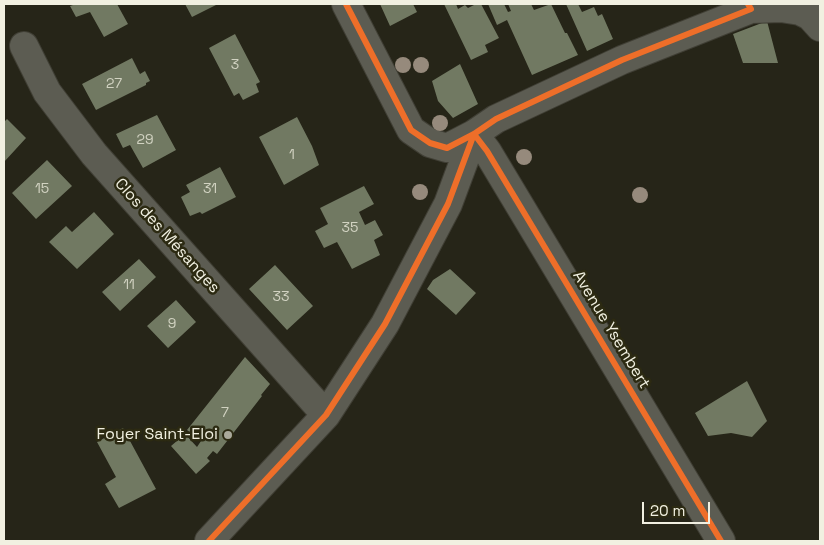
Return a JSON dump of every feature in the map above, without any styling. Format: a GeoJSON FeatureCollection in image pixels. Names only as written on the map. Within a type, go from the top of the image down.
{"type":"FeatureCollection","features":[{"type":"Feature","properties":{"kind":"street"},"geometry":{"type":"LineString","coordinates":[[346,4],[411,130],[430,143],[447,148],[474,134],[496,119],[622,60],[750,6],[800,11],[810,16],[820,27]]}},
{"type":"Feature","properties":{"kind":"street","name":"Clos des Mésanges"},"geometry":{"type":"LineString","coordinates":[[24,46],[47,92],[94,154],[326,415]]}},
{"type":"Feature","properties":{"kind":"street"},"geometry":{"type":"LineString","coordinates":[[209,541],[326,415],[385,324],[448,204],[474,134]]}},
{"type":"Feature","properties":{"kind":"street","name":"Avenue Ysembert"},"geometry":{"type":"LineString","coordinates":[[474,134],[487,151],[721,541]]}},
{"type":"Feature","properties":{"kind":"building"},"geometry":{"type":"Polygon","coordinates":[[[76,4],[117,4],[128,24],[104,37],[90,12],[76,17],[70,6],[76,4]]]}},
{"type":"Feature","properties":{"kind":"building"},"geometry":{"type":"Polygon","coordinates":[[[185,4],[218,4],[192,17],[185,4]]]}},
{"type":"Feature","properties":{"kind":"building"},"geometry":{"type":"Polygon","coordinates":[[[380,4],[413,4],[417,12],[390,26],[380,4]]]}},
{"type":"Feature","properties":{"kind":"building"},"geometry":{"type":"Polygon","coordinates":[[[444,4],[456,4],[458,9],[465,5],[468,8],[481,4],[499,38],[485,45],[488,52],[471,60],[444,4]]]}},
{"type":"Feature","properties":{"kind":"building"},"geometry":{"type":"Polygon","coordinates":[[[488,4],[504,4],[508,12],[511,11],[508,4],[531,4],[534,10],[551,4],[578,55],[532,75],[507,20],[497,25],[488,4]]]}},
{"type":"Feature","properties":{"kind":"building"},"geometry":{"type":"Polygon","coordinates":[[[566,4],[578,4],[582,12],[594,7],[598,16],[602,14],[613,39],[587,51],[566,4]]]}},
{"type":"Feature","properties":{"kind":"building"},"geometry":{"type":"Polygon","coordinates":[[[767,21],[778,63],[743,63],[733,34],[767,21]]]}},
{"type":"Feature","properties":{"kind":"building"},"geometry":{"type":"Polygon","coordinates":[[[235,34],[260,82],[256,84],[259,92],[243,100],[239,93],[234,96],[209,48],[235,34]]]}},
{"type":"Feature","properties":{"kind":"building"},"geometry":{"type":"Polygon","coordinates":[[[132,58],[140,74],[145,71],[150,81],[146,85],[96,110],[82,84],[132,58]]]}},
{"type":"Feature","properties":{"kind":"building"},"geometry":{"type":"Polygon","coordinates":[[[460,64],[478,104],[453,118],[438,101],[432,81],[460,64]]]}},
{"type":"Feature","properties":{"kind":"building"},"geometry":{"type":"Polygon","coordinates":[[[157,115],[176,150],[143,168],[130,145],[123,148],[116,134],[157,115]]]}},
{"type":"Feature","properties":{"kind":"building"},"geometry":{"type":"Polygon","coordinates":[[[297,117],[312,146],[319,165],[284,185],[259,137],[297,117]]]}},
{"type":"Feature","properties":{"kind":"building"},"geometry":{"type":"Polygon","coordinates":[[[7,119],[26,138],[4,162],[4,122],[7,119]]]}},
{"type":"Feature","properties":{"kind":"building"},"geometry":{"type":"Polygon","coordinates":[[[47,160],[72,186],[36,219],[12,193],[47,160]]]}},
{"type":"Feature","properties":{"kind":"building"},"geometry":{"type":"Polygon","coordinates":[[[220,167],[236,197],[202,214],[200,212],[190,216],[181,197],[190,192],[186,185],[220,167]]]}},
{"type":"Feature","properties":{"kind":"building"},"geometry":{"type":"Polygon","coordinates":[[[364,186],[374,204],[359,212],[365,225],[375,220],[383,235],[374,240],[380,255],[352,269],[337,242],[324,248],[315,231],[328,224],[320,208],[364,186]]]}},
{"type":"Feature","properties":{"kind":"building"},"geometry":{"type":"Polygon","coordinates":[[[94,212],[114,234],[77,269],[49,242],[66,226],[72,232],[94,212]]]}},
{"type":"Feature","properties":{"kind":"building"},"geometry":{"type":"Polygon","coordinates":[[[139,259],[156,277],[120,311],[102,292],[139,259]]]}},
{"type":"Feature","properties":{"kind":"building"},"geometry":{"type":"Polygon","coordinates":[[[275,265],[313,306],[287,330],[249,289],[275,265]]]}},
{"type":"Feature","properties":{"kind":"building"},"geometry":{"type":"Polygon","coordinates":[[[450,269],[476,293],[456,315],[427,289],[433,280],[450,269]]]}},
{"type":"Feature","properties":{"kind":"building"},"geometry":{"type":"Polygon","coordinates":[[[176,300],[196,322],[168,348],[147,326],[176,300]]]}},
{"type":"Feature","properties":{"kind":"building"},"geometry":{"type":"Polygon","coordinates":[[[245,357],[270,384],[217,454],[213,451],[207,458],[210,461],[196,474],[171,446],[185,434],[197,447],[201,441],[187,430],[245,357]]]}},
{"type":"Feature","properties":{"kind":"building"},"geometry":{"type":"Polygon","coordinates":[[[747,381],[767,421],[752,437],[731,433],[708,436],[695,413],[747,381]]]}},
{"type":"Feature","properties":{"kind":"building"},"geometry":{"type":"Polygon","coordinates":[[[123,428],[156,489],[119,508],[105,484],[116,477],[97,442],[123,428]]]}},
{"type":"Feature","properties":{"kind":"cycle path"},"geometry":{"type":"LineString","coordinates":[[346,4],[411,130],[430,143],[447,148],[474,134],[496,119],[622,60],[751,9],[748,4]]}},
{"type":"Feature","properties":{"kind":"cycle path"},"geometry":{"type":"LineString","coordinates":[[474,134],[487,151],[721,541]]}},
{"type":"Feature","properties":{"kind":"cycle path"},"geometry":{"type":"LineString","coordinates":[[209,541],[326,415],[385,324],[448,204],[474,134]]}},
{"type":"Feature","properties":{"kind":"place","name":"Foyer Saint-Eloi"},"geometry":{"type":"Point","coordinates":[228,435]}}]}
